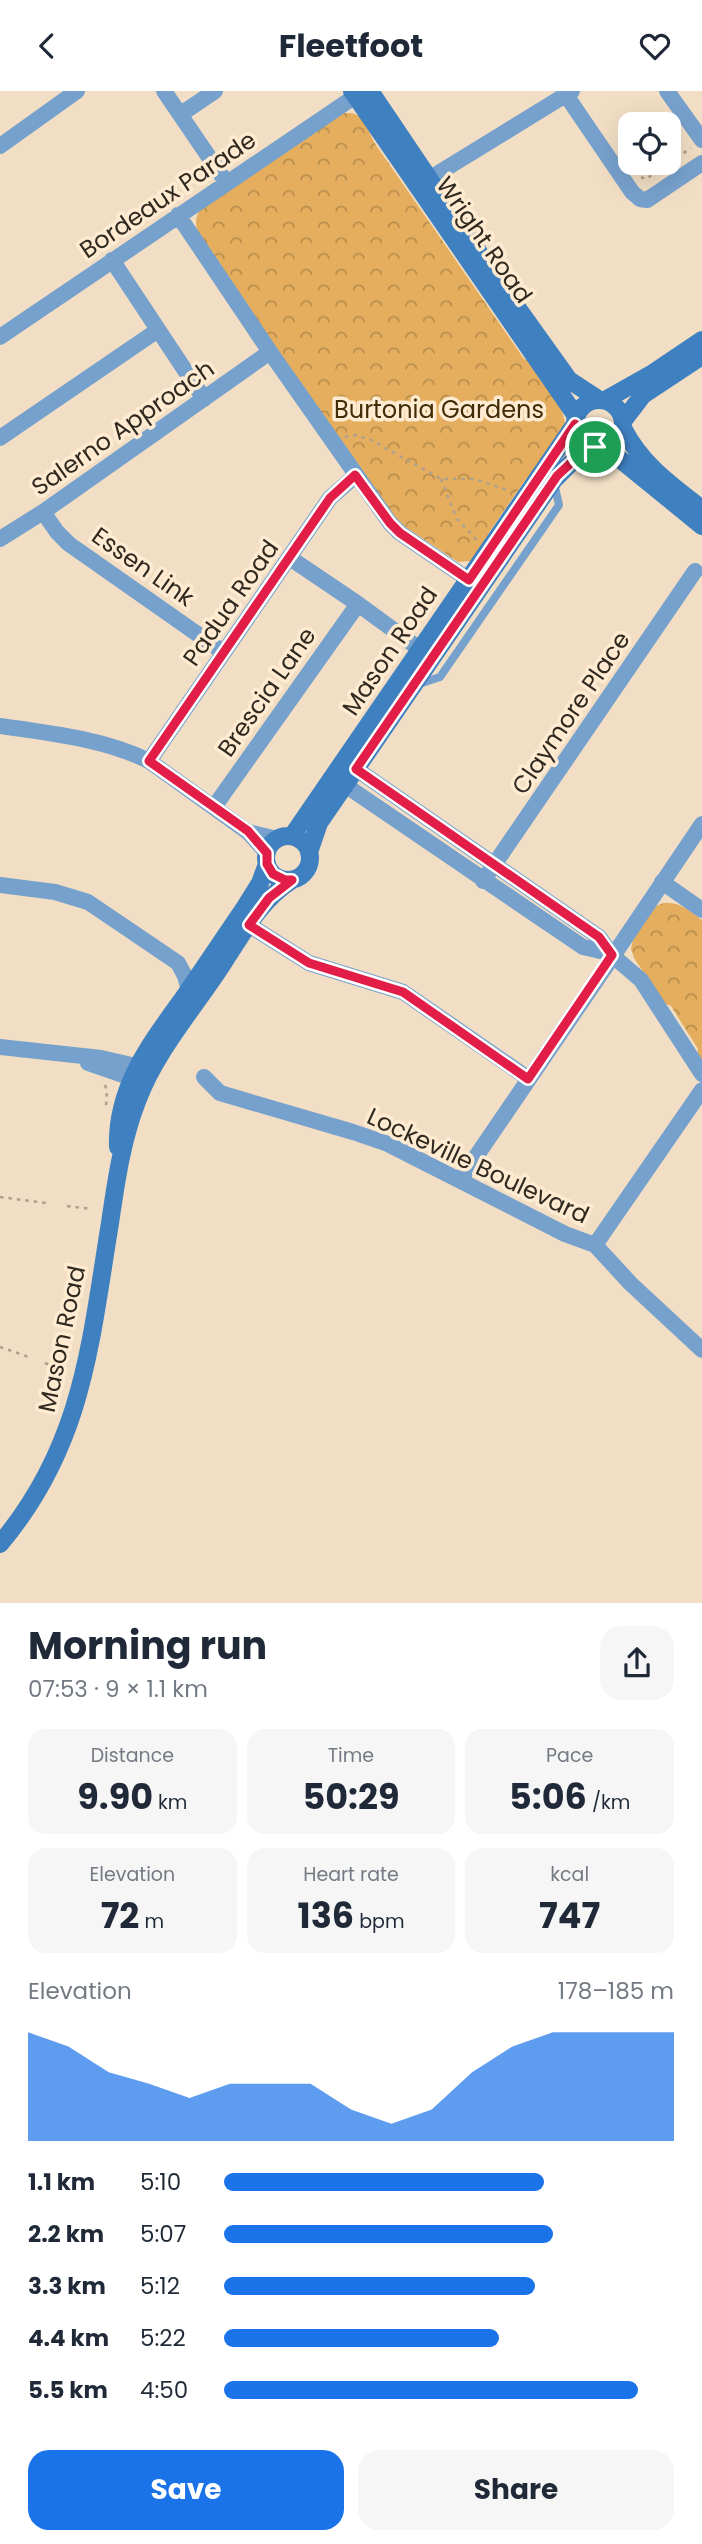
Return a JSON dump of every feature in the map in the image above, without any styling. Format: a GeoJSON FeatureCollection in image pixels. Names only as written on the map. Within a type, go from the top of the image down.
{"type":"FeatureCollection","features":[{"type":"Feature","properties":{"kind":"street"},"geometry":{"type":"LineString","coordinates":[[0,146],[77,91]]}},
{"type":"Feature","properties":{"kind":"street"},"geometry":{"type":"LineString","coordinates":[[164,91],[226,183]]}},
{"type":"Feature","properties":{"kind":"street"},"geometry":{"type":"LineString","coordinates":[[181,114],[215,91]]}},
{"type":"Feature","properties":{"kind":"street"},"geometry":{"type":"LineString","coordinates":[[667,91],[696,144]]}},
{"type":"Feature","properties":{"kind":"street","name":"Bordeaux Parade"},"geometry":{"type":"LineString","coordinates":[[0,337],[360,92]]}},
{"type":"Feature","properties":{"kind":"street","name":"Wright Road"},"geometry":{"type":"LineString","coordinates":[[360,92],[423,183],[569,380],[601,400]]}},
{"type":"Feature","properties":{"kind":"street"},"geometry":{"type":"LineString","coordinates":[[423,183],[569,93],[632,192],[640,199],[648,200],[702,163]]}},
{"type":"Feature","properties":{"kind":"street","name":"Wright Road"},"geometry":{"type":"LineString","coordinates":[[423,183],[575,420]]}},
{"type":"Feature","properties":{"kind":"street"},"geometry":{"type":"LineString","coordinates":[[178,215],[355,475],[395,528],[469,580]]}},
{"type":"Feature","properties":{"kind":"street"},"geometry":{"type":"LineString","coordinates":[[112,260],[204,399]]}},
{"type":"Feature","properties":{"kind":"street"},"geometry":{"type":"LineString","coordinates":[[0,438],[158,330]]}},
{"type":"Feature","properties":{"kind":"street"},"geometry":{"type":"LineString","coordinates":[[702,340],[646,377],[601,400],[584,404],[575,420],[580,439],[600,447],[702,526]]}},
{"type":"Feature","properties":{"kind":"street","name":"Salerno Approach"},"geometry":{"type":"LineString","coordinates":[[0,539],[43,512],[270,352]]}},
{"type":"Feature","properties":{"kind":"street"},"geometry":{"type":"LineString","coordinates":[[600,447],[616,440],[643,395],[702,356]]}},
{"type":"Feature","properties":{"kind":"street"},"geometry":{"type":"LineString","coordinates":[[601,400],[617,408],[630,444],[649,466],[702,509]]}},
{"type":"Feature","properties":{"kind":"street","name":"Mason Road"},"geometry":{"type":"LineString","coordinates":[[0,1544],[17,1524],[50,1473],[79,1396],[119,1168],[141,1074],[189,990],[260,883],[276,848],[421,650],[575,420]]}},
{"type":"Feature","properties":{"kind":"street","name":"Mason Road"},"geometry":{"type":"LineString","coordinates":[[309,852],[319,823],[554,480],[574,460],[600,447]]}},
{"type":"Feature","properties":{"kind":"street","name":"Padua Road"},"geometry":{"type":"LineString","coordinates":[[149,761],[330,498],[355,475]]}},
{"type":"Feature","properties":{"kind":"street","name":"Essen Link"},"geometry":{"type":"LineString","coordinates":[[43,512],[69,544],[223,652]]}},
{"type":"Feature","properties":{"kind":"street"},"geometry":{"type":"LineString","coordinates":[[290,558],[421,650]]}},
{"type":"Feature","properties":{"kind":"street","name":"Claymore Place"},"geometry":{"type":"LineString","coordinates":[[484,881],[695,571]]}},
{"type":"Feature","properties":{"kind":"street","name":"Brescia Lane"},"geometry":{"type":"LineString","coordinates":[[214,807],[358,604]]}},
{"type":"Feature","properties":{"kind":"street"},"geometry":{"type":"LineString","coordinates":[[0,726],[67,736],[112,747],[149,761],[276,848],[303,841],[310,858],[307,870],[292,880],[278,878],[276,848]]}},
{"type":"Feature","properties":{"kind":"street"},"geometry":{"type":"LineString","coordinates":[[356,769],[599,937],[611,954],[641,980],[702,1074]]}},
{"type":"Feature","properties":{"kind":"street"},"geometry":{"type":"LineString","coordinates":[[345,785],[583,947],[611,954]]}},
{"type":"Feature","properties":{"kind":"street"},"geometry":{"type":"LineString","coordinates":[[460,1180],[611,954],[702,824]]}},
{"type":"Feature","properties":{"kind":"street","name":"Mason Road"},"geometry":{"type":"LineString","coordinates":[[141,1074],[269,898],[292,880]]}},
{"type":"Feature","properties":{"kind":"street"},"geometry":{"type":"LineString","coordinates":[[663,882],[702,910]]}},
{"type":"Feature","properties":{"kind":"street"},"geometry":{"type":"LineString","coordinates":[[0,885],[55,893],[88,902],[178,964],[189,990]]}},
{"type":"Feature","properties":{"kind":"street"},"geometry":{"type":"LineString","coordinates":[[249,925],[309,963],[403,992],[528,1079]]}},
{"type":"Feature","properties":{"kind":"street"},"geometry":{"type":"LineString","coordinates":[[178,964],[207,963]]}},
{"type":"Feature","properties":{"kind":"street"},"geometry":{"type":"LineString","coordinates":[[0,1047],[101,1058],[141,1074]]}},
{"type":"Feature","properties":{"kind":"street"},"geometry":{"type":"LineString","coordinates":[[71,1056],[107,1070],[141,1074]]}},
{"type":"Feature","properties":{"kind":"street","name":"Lockeville Boulevard"},"geometry":{"type":"LineString","coordinates":[[204,1077],[220,1093],[368,1137],[565,1234],[594,1245],[631,1284],[702,1350]]}},
{"type":"Feature","properties":{"kind":"street"},"geometry":{"type":"LineString","coordinates":[[594,1245],[702,1090]]}},
{"type":"Feature","properties":{"kind":"path"},"geometry":{"type":"LineString","coordinates":[[637,176],[646,179],[696,144]]}},
{"type":"Feature","properties":{"kind":"path"},"geometry":{"type":"LineString","coordinates":[[347,436],[365,437],[381,444],[440,479],[474,479],[513,493]]}},
{"type":"Feature","properties":{"kind":"path"},"geometry":{"type":"LineString","coordinates":[[440,479],[462,527],[480,542]]}},
{"type":"Feature","properties":{"kind":"path"},"geometry":{"type":"LineString","coordinates":[[105,1111],[107,1091],[103,1081],[107,1070]]}},
{"type":"Feature","properties":{"kind":"path"},"geometry":{"type":"LineString","coordinates":[[0,1197],[46,1203]]}},
{"type":"Feature","properties":{"kind":"path"},"geometry":{"type":"LineString","coordinates":[[67,1206],[92,1209]]}},
{"type":"Feature","properties":{"kind":"path"},"geometry":{"type":"LineString","coordinates":[[0,1347],[29,1357]]}},
{"type":"Feature","properties":{"kind":"path"},"geometry":{"type":"LineString","coordinates":[[45,1363],[54,1367]]}},
{"type":"Feature","properties":{"kind":"green space","name":"Burtonia Gardens"},"geometry":{"type":"Polygon","coordinates":[[[342,113],[362,117],[374,142],[524,359],[533,362],[561,408],[565,422],[565,427],[533,477],[526,479],[488,534],[488,542],[477,557],[470,561],[458,562],[396,521],[198,234],[196,227],[201,208],[342,113]]]}},
{"type":"Feature","properties":{"kind":"green space"},"geometry":{"type":"Polygon","coordinates":[[[663,903],[679,905],[702,920],[702,1066],[697,1056],[698,1049],[671,1006],[664,1003],[634,958],[631,949],[633,940],[654,907],[663,903]]]}},
{"type":"Feature","properties":{"kind":"route"},"geometry":{"type":"LineString","coordinates":[[575,424],[580,439],[595,447],[574,460],[557,476],[356,769],[599,937],[612,955],[528,1079],[403,992],[309,963],[249,925],[278,888],[292,880],[278,878],[273,874],[267,864],[267,853],[248,831],[149,761],[330,498],[355,475],[400,533],[469,580],[575,424]]}}]}
